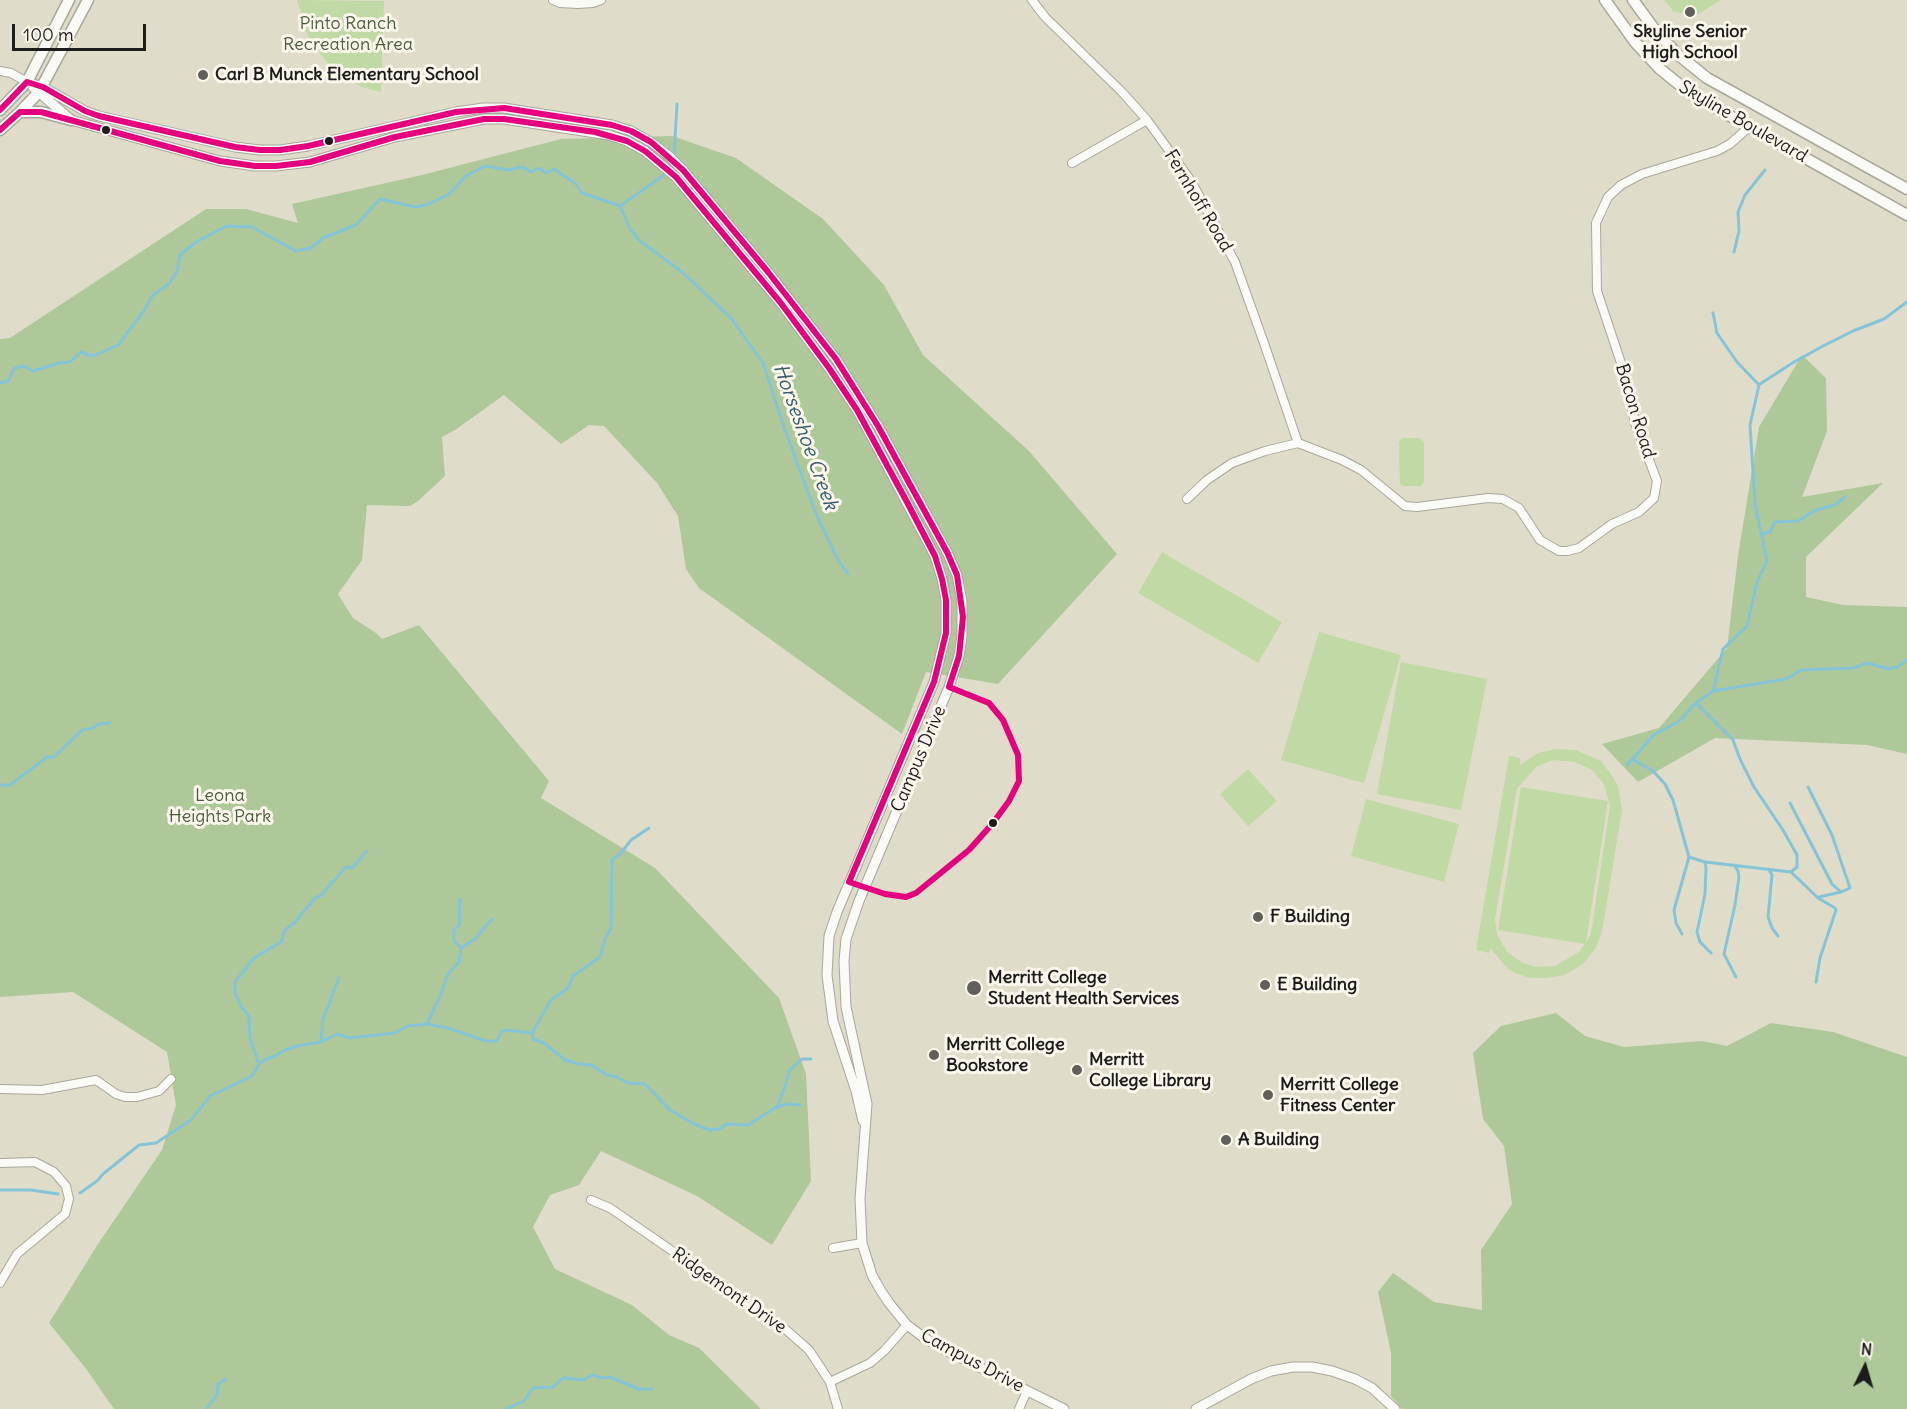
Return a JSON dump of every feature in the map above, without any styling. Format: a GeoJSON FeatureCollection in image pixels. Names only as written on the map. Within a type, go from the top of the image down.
{"type":"FeatureCollection","features":[{"type":"Feature","properties":{"kind":"main road"},"geometry":{"type":"LineString","coordinates":[[0,110],[27,82],[69,0]]}},
{"type":"Feature","properties":{"kind":"main road"},"geometry":{"type":"LineString","coordinates":[[0,130],[41,89],[88,0]]}},
{"type":"Feature","properties":{"kind":"main road","name":"Skyline Boulevard"},"geometry":{"type":"LineString","coordinates":[[1605,0],[1635,42],[1660,69],[1691,94],[1748,128],[1907,214]]}},
{"type":"Feature","properties":{"kind":"main road","name":"Skyline Boulevard"},"geometry":{"type":"LineString","coordinates":[[1633,0],[1654,30],[1676,53],[1707,78],[1907,189]]}},
{"type":"Feature","properties":{"kind":"main road"},"geometry":{"type":"LineString","coordinates":[[20,112],[41,112],[71,120]]}},
{"type":"Feature","properties":{"kind":"street"},"geometry":{"type":"LineString","coordinates":[[553,0],[560,3],[578,4],[601,0]]}},
{"type":"Feature","properties":{"kind":"street","name":"Fernhoff Road"},"geometry":{"type":"LineString","coordinates":[[1032,0],[1045,17],[1122,92],[1147,120],[1191,181],[1235,262],[1298,443]]}},
{"type":"Feature","properties":{"kind":"street"},"geometry":{"type":"LineString","coordinates":[[0,71],[10,73],[27,82]]}},
{"type":"Feature","properties":{"kind":"street","name":"Campus Drive"},"geometry":{"type":"LineString","coordinates":[[27,82],[99,116],[235,147],[260,150],[308,146],[456,112],[504,108],[612,125],[631,131],[651,142],[683,170],[706,205],[799,327],[856,410],[935,556],[946,600],[946,633],[934,682],[837,912],[830,936],[827,975],[833,1021],[856,1091],[865,1129]]}},
{"type":"Feature","properties":{"kind":"street","name":"Campus Drive"},"geometry":{"type":"LineString","coordinates":[[41,89],[71,120],[220,161],[255,166],[310,162],[395,136],[484,119],[504,119],[609,135],[627,141],[662,164],[706,205],[768,272],[836,359],[878,426],[947,552],[957,575],[962,601],[962,636],[959,656],[952,677],[859,901],[846,939],[843,961],[846,1007],[867,1104],[860,1199],[862,1243],[872,1275],[888,1303],[907,1325],[947,1351],[1064,1409]]}},
{"type":"Feature","properties":{"kind":"street"},"geometry":{"type":"LineString","coordinates":[[1072,163],[1147,120]]}},
{"type":"Feature","properties":{"kind":"street","name":"Bacon Road"},"geometry":{"type":"LineString","coordinates":[[1298,443],[1361,470],[1404,506],[1417,507],[1488,498],[1503,499],[1519,508],[1540,540],[1559,550],[1579,548],[1612,524],[1639,512],[1654,498],[1658,482],[1635,423],[1624,375],[1598,291],[1596,223],[1608,197],[1621,185],[1642,174],[1717,151],[1730,144],[1748,128]]}},
{"type":"Feature","properties":{"kind":"street"},"geometry":{"type":"LineString","coordinates":[[1187,499],[1207,480],[1232,463],[1265,451],[1298,443]]}},
{"type":"Feature","properties":{"kind":"street"},"geometry":{"type":"LineString","coordinates":[[0,1089],[42,1090],[96,1080],[116,1094],[125,1097],[159,1091],[171,1079]]}},
{"type":"Feature","properties":{"kind":"street"},"geometry":{"type":"LineString","coordinates":[[0,1163],[35,1162],[54,1172],[66,1186],[69,1199],[65,1214],[17,1254],[0,1283]]}},
{"type":"Feature","properties":{"kind":"street","name":"Ridgemont Drive"},"geometry":{"type":"LineString","coordinates":[[591,1200],[610,1208],[784,1328],[809,1350],[830,1382],[838,1409]]}},
{"type":"Feature","properties":{"kind":"street"},"geometry":{"type":"LineString","coordinates":[[833,1248],[862,1243]]}},
{"type":"Feature","properties":{"kind":"street"},"geometry":{"type":"LineString","coordinates":[[830,1382],[870,1363],[907,1325]]}},
{"type":"Feature","properties":{"kind":"street"},"geometry":{"type":"LineString","coordinates":[[1196,1409],[1251,1379],[1271,1371],[1293,1367],[1312,1367],[1355,1379],[1372,1388],[1395,1409]]}},
{"type":"Feature","properties":{"kind":"street"},"geometry":{"type":"LineString","coordinates":[[1019,1409],[1027,1391]]}},
{"type":"Feature","properties":{"kind":"green space","name":"Pinto Ranch Recreation Area"},"geometry":{"type":"Polygon","coordinates":[[[297,0],[384,1],[381,92],[361,87],[330,66],[309,39],[297,0]]]}},
{"type":"Feature","properties":{"kind":"green space"},"geometry":{"type":"Polygon","coordinates":[[[1664,0],[1721,0],[1698,14],[1674,12],[1664,0]]]}},
{"type":"Feature","properties":{"kind":"green space","name":"Leona Heights Park"},"geometry":{"type":"Polygon","coordinates":[[[672,136],[736,158],[823,219],[884,285],[923,355],[1029,451],[1117,554],[998,684],[926,672],[902,734],[699,588],[686,569],[678,516],[657,483],[604,426],[589,425],[561,444],[504,395],[442,437],[445,476],[418,501],[410,506],[367,505],[362,560],[338,594],[353,618],[382,639],[419,625],[549,781],[541,798],[655,868],[779,998],[806,1074],[811,1181],[772,1245],[697,1196],[601,1151],[579,1185],[550,1195],[533,1227],[555,1269],[632,1305],[669,1335],[699,1348],[761,1409],[114,1409],[87,1370],[49,1323],[98,1244],[162,1150],[176,1105],[167,1052],[73,992],[0,997],[0,339],[10,338],[206,209],[246,209],[298,223],[292,204],[422,175],[561,139],[672,136]]]}},
{"type":"Feature","properties":{"kind":"green space"},"geometry":{"type":"Polygon","coordinates":[[[1802,355],[1826,378],[1827,431],[1802,497],[1883,483],[1806,557],[1806,597],[1843,605],[1907,607],[1907,754],[1867,745],[1715,738],[1638,782],[1602,744],[1659,728],[1727,648],[1738,556],[1759,427],[1802,355]]]}},
{"type":"Feature","properties":{"kind":"green space"},"geometry":{"type":"Polygon","coordinates":[[[1402,438],[1419,438],[1424,442],[1424,482],[1421,486],[1400,484],[1399,442],[1402,438]]]}},
{"type":"Feature","properties":{"kind":"green space"},"geometry":{"type":"Polygon","coordinates":[[[1162,552],[1282,622],[1258,663],[1138,593],[1162,552]]]}},
{"type":"Feature","properties":{"kind":"green space"},"geometry":{"type":"Polygon","coordinates":[[[1319,632],[1401,655],[1364,783],[1281,760],[1319,632]]]}},
{"type":"Feature","properties":{"kind":"green space"},"geometry":{"type":"Polygon","coordinates":[[[1401,662],[1487,679],[1461,810],[1377,794],[1401,662]]]}},
{"type":"Feature","properties":{"kind":"green space"},"geometry":{"type":"Polygon","coordinates":[[[1556,749],[1576,750],[1601,761],[1618,786],[1622,810],[1602,932],[1595,949],[1583,964],[1564,975],[1547,978],[1530,978],[1515,973],[1508,969],[1490,948],[1489,953],[1476,950],[1509,756],[1520,758],[1520,765],[1538,753],[1556,749]],[[1553,760],[1536,767],[1517,789],[1495,919],[1497,934],[1507,952],[1523,963],[1536,967],[1555,966],[1579,952],[1585,944],[1498,930],[1521,787],[1608,801],[1586,942],[1591,934],[1610,806],[1604,784],[1592,770],[1575,762],[1553,760]]]}},
{"type":"Feature","properties":{"kind":"green space"},"geometry":{"type":"Polygon","coordinates":[[[1248,769],[1277,801],[1248,826],[1220,794],[1248,769]]]}},
{"type":"Feature","properties":{"kind":"green space"},"geometry":{"type":"Polygon","coordinates":[[[1366,799],[1459,824],[1444,882],[1351,856],[1366,799]]]}},
{"type":"Feature","properties":{"kind":"green space"},"geometry":{"type":"Polygon","coordinates":[[[1556,1013],[1585,1036],[1624,1047],[1702,1041],[1727,1046],[1771,1023],[1833,1032],[1907,1057],[1907,1409],[1402,1409],[1391,1396],[1391,1353],[1378,1292],[1393,1273],[1434,1302],[1482,1310],[1481,1250],[1512,1204],[1504,1146],[1483,1119],[1473,1053],[1501,1026],[1556,1013]]]}},
{"type":"Feature","properties":{"kind":"waterway"},"geometry":{"type":"LineString","coordinates":[[674,154],[677,104]]}},
{"type":"Feature","properties":{"kind":"waterway","name":"Horseshoe Creek"},"geometry":{"type":"LineString","coordinates":[[0,383],[8,381],[15,368],[23,366],[33,371],[70,362],[81,352],[93,356],[118,345],[144,311],[152,296],[170,283],[177,271],[180,255],[196,242],[227,226],[252,227],[296,251],[311,248],[323,238],[356,225],[380,199],[415,207],[426,205],[448,195],[466,176],[485,166],[508,170],[523,167],[531,172],[539,168],[546,173],[554,169],[576,184],[582,193],[620,206],[630,229],[640,241],[682,272],[731,318],[763,363],[816,514],[838,560],[848,574]]}},
{"type":"Feature","properties":{"kind":"waterway"},"geometry":{"type":"LineString","coordinates":[[1734,252],[1739,231],[1738,212],[1745,195],[1765,170]]}},
{"type":"Feature","properties":{"kind":"waterway"},"geometry":{"type":"LineString","coordinates":[[620,206],[664,175]]}},
{"type":"Feature","properties":{"kind":"waterway"},"geometry":{"type":"LineString","coordinates":[[1760,384],[1825,345],[1884,319],[1907,302]]}},
{"type":"Feature","properties":{"kind":"waterway"},"geometry":{"type":"LineString","coordinates":[[1713,313],[1717,333],[1737,362],[1759,385],[1750,425],[1755,504],[1767,561],[1757,582],[1747,626],[1723,649],[1713,691]]}},
{"type":"Feature","properties":{"kind":"waterway"},"geometry":{"type":"LineString","coordinates":[[1761,534],[1770,532],[1775,522],[1798,521],[1816,510],[1835,505],[1845,497]]}},
{"type":"Feature","properties":{"kind":"waterway","name":"Horseshoe Creek"},"geometry":{"type":"LineString","coordinates":[[1627,765],[1654,735],[1679,721],[1696,703],[1713,691],[1786,679],[1801,670],[1853,668],[1867,663],[1889,669],[1907,660]]}},
{"type":"Feature","properties":{"kind":"waterway"},"geometry":{"type":"LineString","coordinates":[[1696,703],[1733,740],[1754,787],[1797,855],[1797,867],[1791,872]]}},
{"type":"Feature","properties":{"kind":"waterway"},"geometry":{"type":"LineString","coordinates":[[0,785],[10,785],[47,757],[54,757],[82,730],[110,723]]}},
{"type":"Feature","properties":{"kind":"waterway"},"geometry":{"type":"LineString","coordinates":[[1632,759],[1653,771],[1665,784],[1673,800],[1689,857],[1705,862],[1791,872],[1818,898],[1835,908],[1820,958],[1816,982]]}},
{"type":"Feature","properties":{"kind":"waterway"},"geometry":{"type":"LineString","coordinates":[[1808,787],[1832,835],[1850,888],[1819,897]]}},
{"type":"Feature","properties":{"kind":"waterway"},"geometry":{"type":"LineString","coordinates":[[1790,803],[1832,884],[1841,892]]}},
{"type":"Feature","properties":{"kind":"waterway"},"geometry":{"type":"LineString","coordinates":[[532,1033],[551,1000],[568,988],[573,976],[600,957],[611,928],[612,860],[631,840],[649,828]]}},
{"type":"Feature","properties":{"kind":"waterway"},"geometry":{"type":"LineString","coordinates":[[259,1064],[250,1038],[249,1016],[242,1008],[235,993],[235,982],[254,958],[281,942],[285,930],[315,898],[320,896],[346,867],[352,868],[367,851]]}},
{"type":"Feature","properties":{"kind":"waterway"},"geometry":{"type":"LineString","coordinates":[[1682,934],[1676,923],[1674,910],[1689,857]]}},
{"type":"Feature","properties":{"kind":"waterway"},"geometry":{"type":"LineString","coordinates":[[1705,862],[1705,894],[1697,932],[1700,942],[1711,953]]}},
{"type":"Feature","properties":{"kind":"waterway"},"geometry":{"type":"LineString","coordinates":[[1734,865],[1739,877],[1724,954],[1736,977]]}},
{"type":"Feature","properties":{"kind":"waterway"},"geometry":{"type":"LineString","coordinates":[[1769,870],[1772,875],[1768,917],[1778,936]]}},
{"type":"Feature","properties":{"kind":"waterway"},"geometry":{"type":"LineString","coordinates":[[427,1024],[448,974],[459,962],[461,948],[454,941],[454,930],[459,925],[460,899]]}},
{"type":"Feature","properties":{"kind":"waterway"},"geometry":{"type":"LineString","coordinates":[[461,948],[476,938],[492,919]]}},
{"type":"Feature","properties":{"kind":"waterway"},"geometry":{"type":"LineString","coordinates":[[321,1042],[323,1019],[339,978]]}},
{"type":"Feature","properties":{"kind":"waterway"},"geometry":{"type":"LineString","coordinates":[[80,1193],[139,1145],[156,1143],[191,1120],[210,1096],[253,1075],[259,1064],[266,1059],[285,1050],[321,1042],[338,1034],[349,1038],[395,1033],[408,1026],[427,1024],[448,1028],[485,1041],[497,1041],[501,1032],[505,1030],[532,1033],[533,1039],[544,1043],[565,1060],[591,1065],[607,1075],[629,1083],[645,1084],[670,1110],[710,1130],[719,1129],[727,1124],[748,1125],[776,1107],[788,1104],[800,1105]]}},
{"type":"Feature","properties":{"kind":"waterway"},"geometry":{"type":"LineString","coordinates":[[777,1107],[789,1071],[802,1059],[811,1059]]}},
{"type":"Feature","properties":{"kind":"waterway"},"geometry":{"type":"LineString","coordinates":[[0,1190],[31,1190],[58,1194]]}},
{"type":"Feature","properties":{"kind":"waterway"},"geometry":{"type":"LineString","coordinates":[[506,1409],[524,1401],[533,1388],[553,1387],[563,1378],[583,1380],[592,1375],[602,1378],[610,1377],[639,1389],[652,1389]]}},
{"type":"Feature","properties":{"kind":"waterway"},"geometry":{"type":"LineString","coordinates":[[206,1409],[217,1395],[218,1384],[226,1379]]}},
{"type":"Feature","properties":{"kind":"transit line"},"geometry":{"type":"LineString","coordinates":[[0,110],[27,82],[43,87],[85,111],[99,116],[235,147],[260,150],[308,146],[456,112],[504,108],[612,125],[631,131],[651,142],[683,170],[768,272],[836,359],[878,426],[947,552],[957,575],[963,617],[959,656],[949,687],[989,703],[1003,720],[1018,755],[1019,781],[1009,801],[969,850],[916,893],[906,897],[885,894],[849,882],[934,682],[946,633],[946,600],[942,579],[935,556],[907,502],[857,410],[829,368],[780,302],[676,177],[645,151],[627,141],[595,132],[504,119],[484,119],[395,137],[310,162],[255,166],[220,161],[41,112],[20,112],[0,130]]}},
{"type":"Feature","properties":{"kind":"place","name":"Skyline Senior High School"},"geometry":{"type":"Point","coordinates":[1690,12]}},
{"type":"Feature","properties":{"kind":"place","name":"Carl B Munck Elementary School"},"geometry":{"type":"Point","coordinates":[203,75]}},
{"type":"Feature","properties":{"kind":"place","name":"F Building"},"geometry":{"type":"Point","coordinates":[1258,917]}},
{"type":"Feature","properties":{"kind":"place","name":"E Building"},"geometry":{"type":"Point","coordinates":[1265,985]}},
{"type":"Feature","properties":{"kind":"place","name":"Merritt College Student Health Services"},"geometry":{"type":"Point","coordinates":[974,988]}},
{"type":"Feature","properties":{"kind":"place","name":"Merritt College Bookstore"},"geometry":{"type":"Point","coordinates":[934,1055]}},
{"type":"Feature","properties":{"kind":"place","name":"Merritt College Library"},"geometry":{"type":"Point","coordinates":[1077,1070]}},
{"type":"Feature","properties":{"kind":"place","name":"Merritt College Fitness Center"},"geometry":{"type":"Point","coordinates":[1268,1095]}},
{"type":"Feature","properties":{"kind":"place","name":"A Building"},"geometry":{"type":"Point","coordinates":[1226,1140]}}]}
